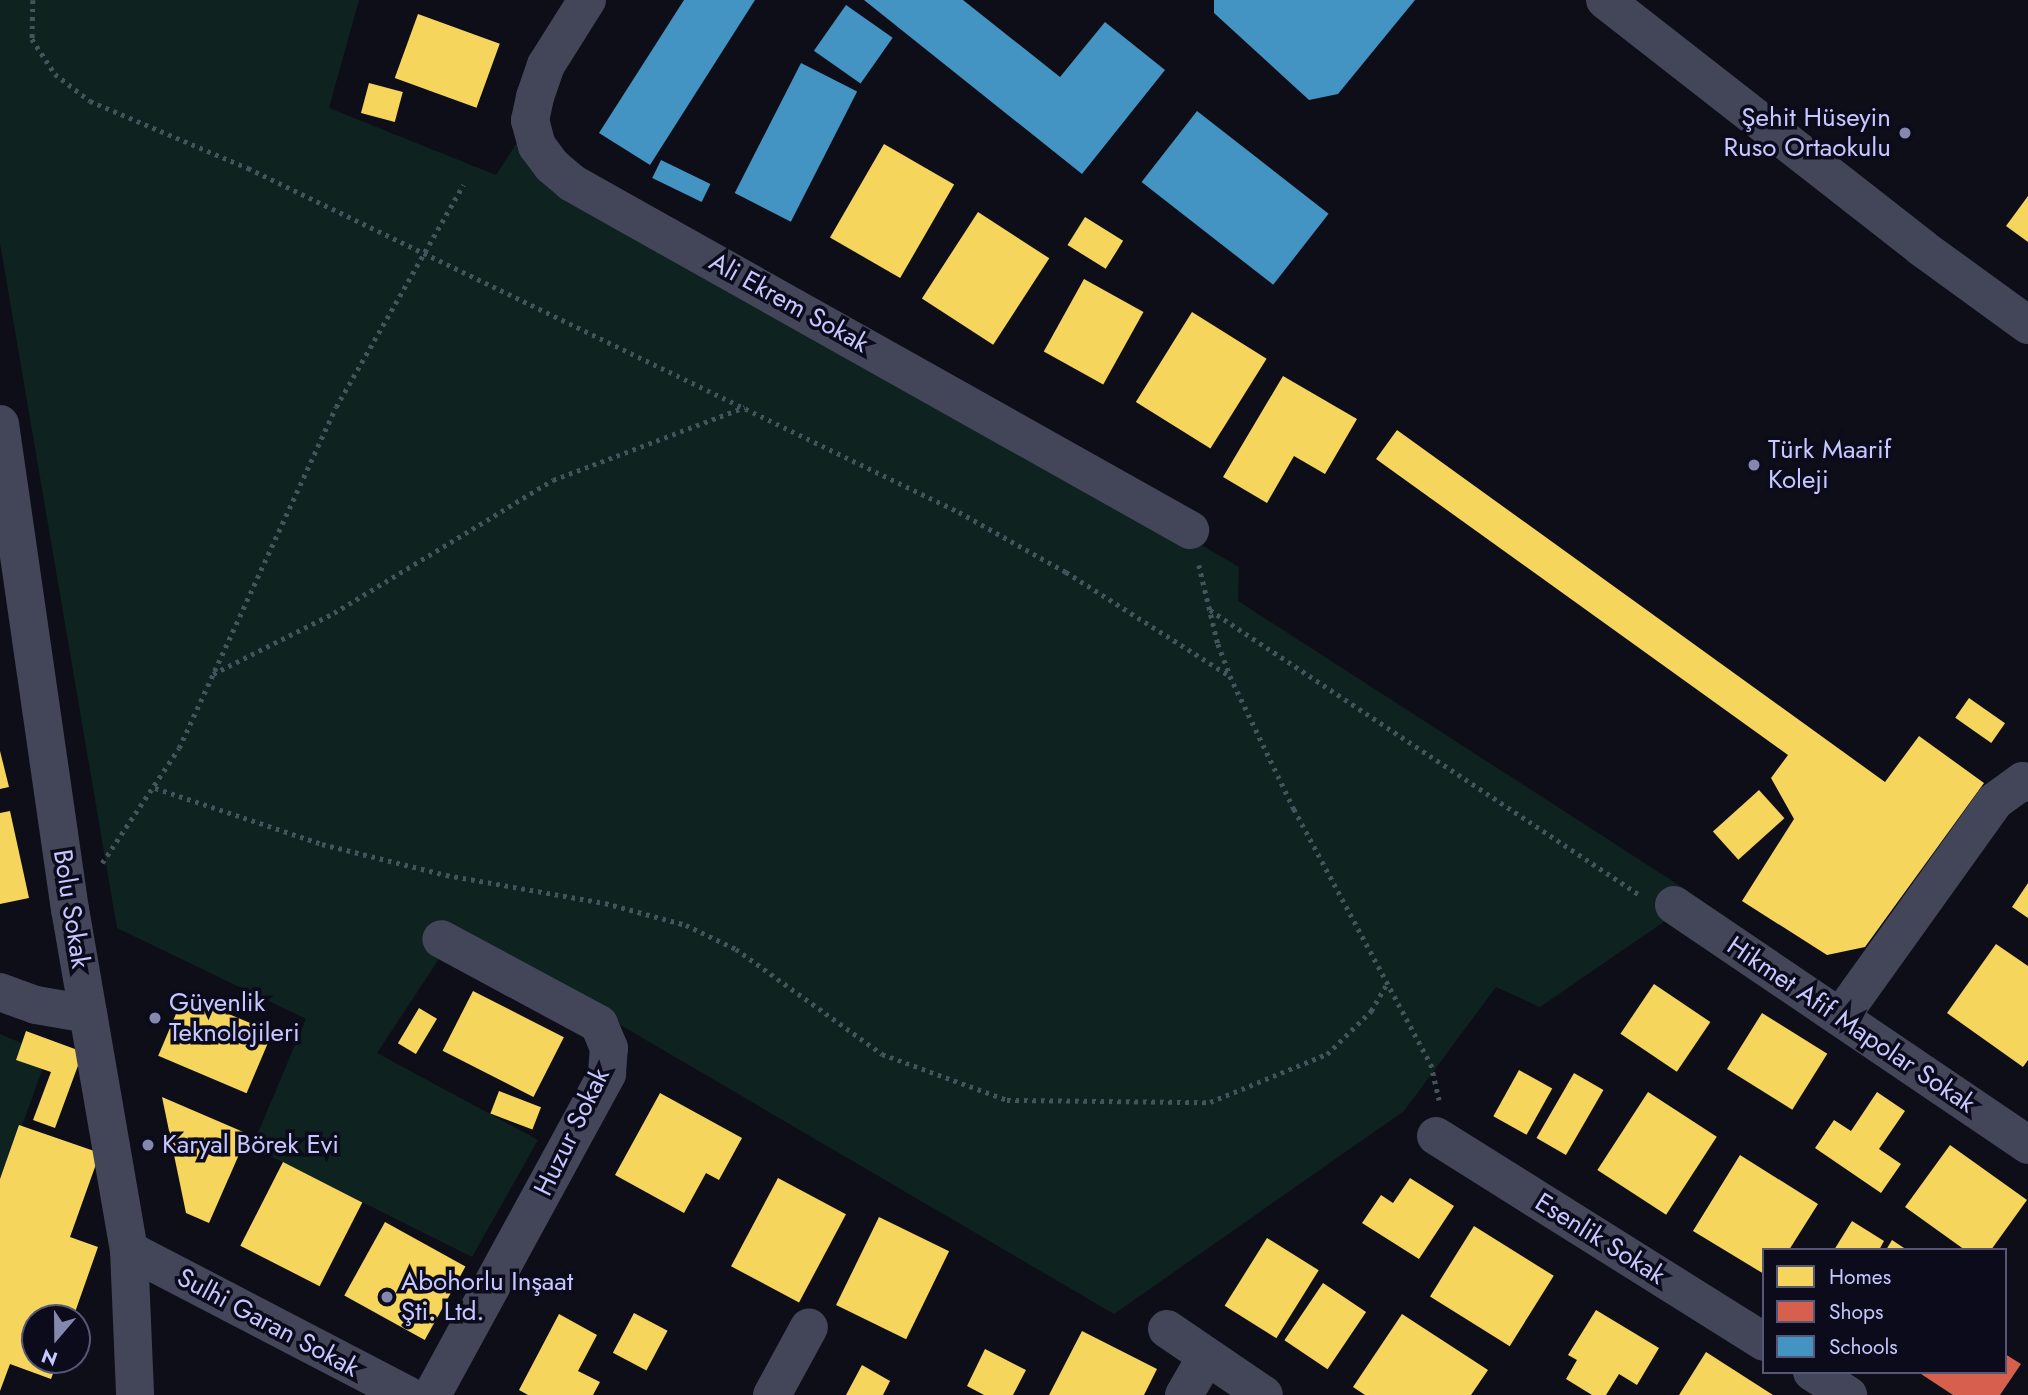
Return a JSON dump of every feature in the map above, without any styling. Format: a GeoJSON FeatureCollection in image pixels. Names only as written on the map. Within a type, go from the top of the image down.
{"type":"FeatureCollection","features":[{"type":"Feature","properties":{"kind":"street","name":"Ali Ekrem Sokak"},"geometry":{"type":"LineString","coordinates":[[587,0],[546,65],[530,120],[537,146],[552,166],[572,183],[1190,530]]}},
{"type":"Feature","properties":{"kind":"street"},"geometry":{"type":"LineString","coordinates":[[1605,0],[1922,248],[2028,325]]}},
{"type":"Feature","properties":{"kind":"street","name":"Bolu Sokak"},"geometry":{"type":"LineString","coordinates":[[0,424],[70,909],[129,1250],[135,1395]]}},
{"type":"Feature","properties":{"kind":"street"},"geometry":{"type":"LineString","coordinates":[[1841,1016],[1994,801],[2025,782]]}},
{"type":"Feature","properties":{"kind":"street","name":"Hikmet Afif Mapolar Sokak"},"geometry":{"type":"LineString","coordinates":[[1674,905],[2028,1145]]}},
{"type":"Feature","properties":{"kind":"street","name":"Huzur Sokak"},"geometry":{"type":"LineString","coordinates":[[432,1395],[607,1074],[609,1048],[599,1024],[441,939]]}},
{"type":"Feature","properties":{"kind":"street"},"geometry":{"type":"LineString","coordinates":[[0,992],[36,1005],[88,1014]]}},
{"type":"Feature","properties":{"kind":"street","name":"Esenlik Sokak"},"geometry":{"type":"LineString","coordinates":[[1436,1136],[1762,1341]]}},
{"type":"Feature","properties":{"kind":"street","name":"Sulhi Garan Sokak"},"geometry":{"type":"LineString","coordinates":[[129,1250],[407,1395]]}},
{"type":"Feature","properties":{"kind":"street"},"geometry":{"type":"LineString","coordinates":[[772,1395],[809,1327]]}},
{"type":"Feature","properties":{"kind":"street"},"geometry":{"type":"LineString","coordinates":[[1167,1329],[1264,1395]]}},
{"type":"Feature","properties":{"kind":"street"},"geometry":{"type":"LineString","coordinates":[[1184,1395],[1206,1357]]}},
{"type":"Feature","properties":{"kind":"street"},"geometry":{"type":"LineString","coordinates":[[1815,1374],[1848,1395]]}},
{"type":"Feature","properties":{"kind":"path"},"geometry":{"type":"LineString","coordinates":[[33,0],[32,39],[55,74],[90,101],[248,168],[959,512],[1066,572],[1230,676]]}},
{"type":"Feature","properties":{"kind":"path"},"geometry":{"type":"LineString","coordinates":[[70,909],[155,788],[178,748],[336,407],[463,185]]}},
{"type":"Feature","properties":{"kind":"path"},"geometry":{"type":"LineString","coordinates":[[212,674],[334,613],[553,480],[746,407]]}},
{"type":"Feature","properties":{"kind":"path"},"geometry":{"type":"LineString","coordinates":[[1190,530],[1209,609],[1230,676],[1294,809],[1431,1064],[1439,1093],[1436,1136]]}},
{"type":"Feature","properties":{"kind":"path"},"geometry":{"type":"LineString","coordinates":[[1209,609],[1634,893],[1674,905]]}},
{"type":"Feature","properties":{"kind":"path"},"geometry":{"type":"LineString","coordinates":[[155,788],[322,844],[446,875],[605,903],[686,925],[736,949],[882,1054],[1007,1100],[1210,1102],[1327,1054],[1371,1012],[1387,983]]}},
{"type":"Feature","properties":{"kind":"green space"},"geometry":{"type":"Polygon","coordinates":[[[0,0],[359,0],[329,108],[496,175],[516,144],[1239,567],[1238,601],[1688,891],[1668,919],[1540,1007],[1496,987],[1404,1111],[1114,1314],[458,930],[377,1053],[538,1140],[472,1257],[252,1147],[306,1019],[117,928],[0,243],[0,0]]]}},
{"type":"Feature","properties":{"kind":"green space"},"geometry":{"type":"Polygon","coordinates":[[[0,1034],[48,1054],[0,1186],[0,1034]]]}},
{"type":"Feature","properties":{"kind":"building: Homes"},"geometry":{"type":"Polygon","coordinates":[[[418,14],[500,44],[476,108],[395,78],[418,14]]]}},
{"type":"Feature","properties":{"kind":"building: Homes"},"geometry":{"type":"Polygon","coordinates":[[[369,83],[403,92],[395,122],[361,113],[369,83]]]}},
{"type":"Feature","properties":{"kind":"building: Homes"},"geometry":{"type":"Polygon","coordinates":[[[884,144],[954,185],[900,278],[830,238],[884,144]]]}},
{"type":"Feature","properties":{"kind":"building: Homes"},"geometry":{"type":"Polygon","coordinates":[[[2028,196],[2028,242],[2006,226],[2028,196]]]}},
{"type":"Feature","properties":{"kind":"building: Homes"},"geometry":{"type":"Polygon","coordinates":[[[978,212],[1049,258],[993,345],[922,298],[978,212]]]}},
{"type":"Feature","properties":{"kind":"building: Homes"},"geometry":{"type":"Polygon","coordinates":[[[1085,217],[1123,241],[1106,269],[1068,245],[1085,217]]]}},
{"type":"Feature","properties":{"kind":"building: Homes"},"geometry":{"type":"Polygon","coordinates":[[[1084,279],[1143,312],[1103,385],[1044,352],[1084,279]]]}},
{"type":"Feature","properties":{"kind":"building: Homes"},"geometry":{"type":"Polygon","coordinates":[[[1192,312],[1267,359],[1210,449],[1136,402],[1192,312]]]}},
{"type":"Feature","properties":{"kind":"building: Homes"},"geometry":{"type":"Polygon","coordinates":[[[1283,376],[1357,419],[1325,474],[1294,456],[1267,503],[1223,477],[1283,376]]]}},
{"type":"Feature","properties":{"kind":"building: Homes"},"geometry":{"type":"Polygon","coordinates":[[[1397,430],[1885,782],[1919,736],[1984,783],[1865,947],[1827,955],[1742,901],[1794,819],[1771,778],[1788,755],[1376,459],[1397,430]]]}},
{"type":"Feature","properties":{"kind":"building: Homes"},"geometry":{"type":"Polygon","coordinates":[[[1969,698],[2005,723],[1991,743],[1955,718],[1969,698]]]}},
{"type":"Feature","properties":{"kind":"building: Homes"},"geometry":{"type":"Polygon","coordinates":[[[0,751],[9,787],[0,789],[0,751]]]}},
{"type":"Feature","properties":{"kind":"building: Homes"},"geometry":{"type":"Polygon","coordinates":[[[1759,790],[1784,818],[1738,860],[1713,831],[1759,790]]]}},
{"type":"Feature","properties":{"kind":"building: Homes"},"geometry":{"type":"Polygon","coordinates":[[[10,811],[29,898],[0,904],[0,813],[10,811]]]}},
{"type":"Feature","properties":{"kind":"building: Homes"},"geometry":{"type":"Polygon","coordinates":[[[2028,883],[2028,918],[2012,907],[2028,883]]]}},
{"type":"Feature","properties":{"kind":"building: Homes"},"geometry":{"type":"Polygon","coordinates":[[[1996,944],[2028,966],[2028,1060],[2023,1067],[1947,1013],[1996,944]]]}},
{"type":"Feature","properties":{"kind":"building: Homes"},"geometry":{"type":"Polygon","coordinates":[[[1654,984],[1710,1022],[1677,1072],[1620,1034],[1654,984]]]}},
{"type":"Feature","properties":{"kind":"building: Homes"},"geometry":{"type":"Polygon","coordinates":[[[473,991],[564,1037],[533,1097],[443,1051],[473,991]]]}},
{"type":"Feature","properties":{"kind":"building: Homes"},"geometry":{"type":"Polygon","coordinates":[[[184,995],[272,1033],[247,1093],[158,1056],[184,995]]]}},
{"type":"Feature","properties":{"kind":"building: Homes"},"geometry":{"type":"Polygon","coordinates":[[[419,1008],[437,1019],[416,1054],[398,1043],[419,1008]]]}},
{"type":"Feature","properties":{"kind":"building: Homes"},"geometry":{"type":"Polygon","coordinates":[[[1762,1013],[1827,1054],[1792,1110],[1727,1069],[1762,1013]]]}},
{"type":"Feature","properties":{"kind":"building: Homes"},"geometry":{"type":"Polygon","coordinates":[[[26,1031],[83,1052],[55,1128],[33,1120],[51,1072],[16,1060],[26,1031]]]}},
{"type":"Feature","properties":{"kind":"building: Homes"},"geometry":{"type":"Polygon","coordinates":[[[1519,1070],[1552,1088],[1527,1135],[1493,1116],[1519,1070]]]}},
{"type":"Feature","properties":{"kind":"building: Homes"},"geometry":{"type":"Polygon","coordinates":[[[1574,1073],[1603,1090],[1566,1155],[1536,1138],[1574,1073]]]}},
{"type":"Feature","properties":{"kind":"building: Homes"},"geometry":{"type":"Polygon","coordinates":[[[499,1091],[541,1107],[532,1130],[490,1113],[499,1091]]]}},
{"type":"Feature","properties":{"kind":"building: Homes"},"geometry":{"type":"Polygon","coordinates":[[[1648,1092],[1717,1137],[1666,1215],[1597,1170],[1648,1092]]]}},
{"type":"Feature","properties":{"kind":"building: Homes"},"geometry":{"type":"Polygon","coordinates":[[[1877,1092],[1905,1111],[1879,1149],[1901,1164],[1881,1193],[1815,1148],[1834,1120],[1851,1131],[1877,1092]]]}},
{"type":"Feature","properties":{"kind":"building: Homes"},"geometry":{"type":"Polygon","coordinates":[[[660,1093],[742,1138],[719,1180],[706,1173],[684,1213],[615,1175],[660,1093]]]}},
{"type":"Feature","properties":{"kind":"building: Homes"},"geometry":{"type":"Polygon","coordinates":[[[162,1097],[248,1134],[209,1223],[186,1213],[162,1097]]]}},
{"type":"Feature","properties":{"kind":"building: Homes"},"geometry":{"type":"Polygon","coordinates":[[[19,1125],[100,1153],[70,1237],[98,1247],[78,1304],[21,1304],[21,1368],[10,1364],[0,1391],[0,1179],[19,1125]]]}},
{"type":"Feature","properties":{"kind":"building: Homes"},"geometry":{"type":"Polygon","coordinates":[[[1950,1145],[2027,1200],[1992,1248],[1962,1248],[1905,1207],[1950,1145]]]}},
{"type":"Feature","properties":{"kind":"building: Homes"},"geometry":{"type":"Polygon","coordinates":[[[1740,1155],[1818,1204],[1790,1248],[1762,1248],[1762,1273],[1693,1231],[1740,1155]]]}},
{"type":"Feature","properties":{"kind":"building: Homes"},"geometry":{"type":"Polygon","coordinates":[[[283,1162],[362,1202],[320,1286],[240,1246],[283,1162]]]}},
{"type":"Feature","properties":{"kind":"building: Homes"},"geometry":{"type":"Polygon","coordinates":[[[778,1178],[846,1214],[799,1302],[731,1266],[778,1178]]]}},
{"type":"Feature","properties":{"kind":"building: Homes"},"geometry":{"type":"Polygon","coordinates":[[[1410,1178],[1454,1206],[1419,1259],[1362,1223],[1381,1195],[1393,1203],[1410,1178]]]}},
{"type":"Feature","properties":{"kind":"building: Homes"},"geometry":{"type":"Polygon","coordinates":[[[879,1217],[949,1251],[906,1339],[836,1305],[879,1217]]]}},
{"type":"Feature","properties":{"kind":"building: Homes"},"geometry":{"type":"Polygon","coordinates":[[[1852,1221],[1884,1241],[1880,1248],[1835,1248],[1852,1221]]]}},
{"type":"Feature","properties":{"kind":"building: Homes"},"geometry":{"type":"Polygon","coordinates":[[[385,1222],[465,1267],[425,1340],[344,1295],[385,1222]]]}},
{"type":"Feature","properties":{"kind":"building: Homes"},"geometry":{"type":"Polygon","coordinates":[[[1474,1226],[1554,1276],[1510,1346],[1430,1296],[1474,1226]]]}},
{"type":"Feature","properties":{"kind":"building: Homes"},"geometry":{"type":"Polygon","coordinates":[[[1267,1238],[1319,1270],[1276,1338],[1225,1306],[1267,1238]]]}},
{"type":"Feature","properties":{"kind":"building: Homes"},"geometry":{"type":"Polygon","coordinates":[[[1892,1240],[1904,1248],[1887,1248],[1892,1240]]]}},
{"type":"Feature","properties":{"kind":"building: Homes"},"geometry":{"type":"Polygon","coordinates":[[[1323,1283],[1366,1312],[1328,1369],[1284,1340],[1323,1283]]]}},
{"type":"Feature","properties":{"kind":"building: Homes"},"geometry":{"type":"Polygon","coordinates":[[[1596,1310],[1659,1348],[1637,1385],[1619,1374],[1606,1395],[1592,1395],[1566,1379],[1577,1360],[1568,1355],[1596,1310]]]}},
{"type":"Feature","properties":{"kind":"building: Homes"},"geometry":{"type":"Polygon","coordinates":[[[634,1313],[668,1331],[646,1371],[613,1353],[634,1313]]]}},
{"type":"Feature","properties":{"kind":"building: Homes"},"geometry":{"type":"Polygon","coordinates":[[[559,1314],[597,1335],[578,1371],[600,1382],[593,1395],[528,1395],[519,1390],[559,1314]]]}},
{"type":"Feature","properties":{"kind":"building: Homes"},"geometry":{"type":"Polygon","coordinates":[[[1402,1314],[1488,1370],[1471,1395],[1365,1395],[1353,1387],[1402,1314]]]}},
{"type":"Feature","properties":{"kind":"building: Homes"},"geometry":{"type":"Polygon","coordinates":[[[1082,1331],[1157,1369],[1144,1395],[1049,1395],[1082,1331]]]}},
{"type":"Feature","properties":{"kind":"building: Homes"},"geometry":{"type":"Polygon","coordinates":[[[985,1349],[1026,1370],[1013,1395],[984,1395],[967,1386],[985,1349]]]}},
{"type":"Feature","properties":{"kind":"building: Homes"},"geometry":{"type":"Polygon","coordinates":[[[1706,1352],[1773,1395],[1679,1395],[1706,1352]]]}},
{"type":"Feature","properties":{"kind":"building: Homes"},"geometry":{"type":"Polygon","coordinates":[[[862,1365],[890,1381],[883,1395],[846,1395],[862,1365]]]}},
{"type":"Feature","properties":{"kind":"building: Homes"},"geometry":{"type":"Polygon","coordinates":[[[37,1374],[53,1374],[51,1379],[37,1374]]]}},
{"type":"Feature","properties":{"kind":"building: Shops"},"geometry":{"type":"Polygon","coordinates":[[[2007,1355],[2021,1364],[2000,1395],[1953,1395],[1921,1374],[2007,1374],[2007,1355]]]}},
{"type":"Feature","properties":{"kind":"building: Schools"},"geometry":{"type":"Polygon","coordinates":[[[684,0],[755,0],[650,165],[599,133],[684,0]]]}},
{"type":"Feature","properties":{"kind":"building: Schools"},"geometry":{"type":"Polygon","coordinates":[[[864,0],[963,0],[1060,77],[1105,22],[1165,70],[1082,174],[864,0]]]}},
{"type":"Feature","properties":{"kind":"building: Schools"},"geometry":{"type":"Polygon","coordinates":[[[1214,0],[1415,0],[1338,94],[1309,100],[1214,13],[1214,0]]]}},
{"type":"Feature","properties":{"kind":"building: Schools"},"geometry":{"type":"Polygon","coordinates":[[[846,5],[893,38],[861,84],[814,51],[846,5]]]}},
{"type":"Feature","properties":{"kind":"building: Schools"},"geometry":{"type":"Polygon","coordinates":[[[801,63],[857,92],[791,222],[735,193],[801,63]]]}},
{"type":"Feature","properties":{"kind":"building: Schools"},"geometry":{"type":"Polygon","coordinates":[[[1197,111],[1329,214],[1273,285],[1142,182],[1197,111]]]}},
{"type":"Feature","properties":{"kind":"building: Schools"},"geometry":{"type":"Polygon","coordinates":[[[661,160],[710,184],[702,202],[652,178],[661,160]]]}},
{"type":"Feature","properties":{"kind":"place","name":"Şehit Hüseyin Ruso Ortaokulu"},"geometry":{"type":"Point","coordinates":[1905,133]}},
{"type":"Feature","properties":{"kind":"place","name":"Türk Maarif Koleji"},"geometry":{"type":"Point","coordinates":[1754,465]}},
{"type":"Feature","properties":{"kind":"place","name":"Güvenlik Teknolojileri"},"geometry":{"type":"Point","coordinates":[155,1018]}},
{"type":"Feature","properties":{"kind":"place","name":"Karyal Börek Evi"},"geometry":{"type":"Point","coordinates":[148,1145]}},
{"type":"Feature","properties":{"kind":"place","name":"Abohorlu Inşaat Şti. Ltd."},"geometry":{"type":"Point","coordinates":[387,1297]}}]}
